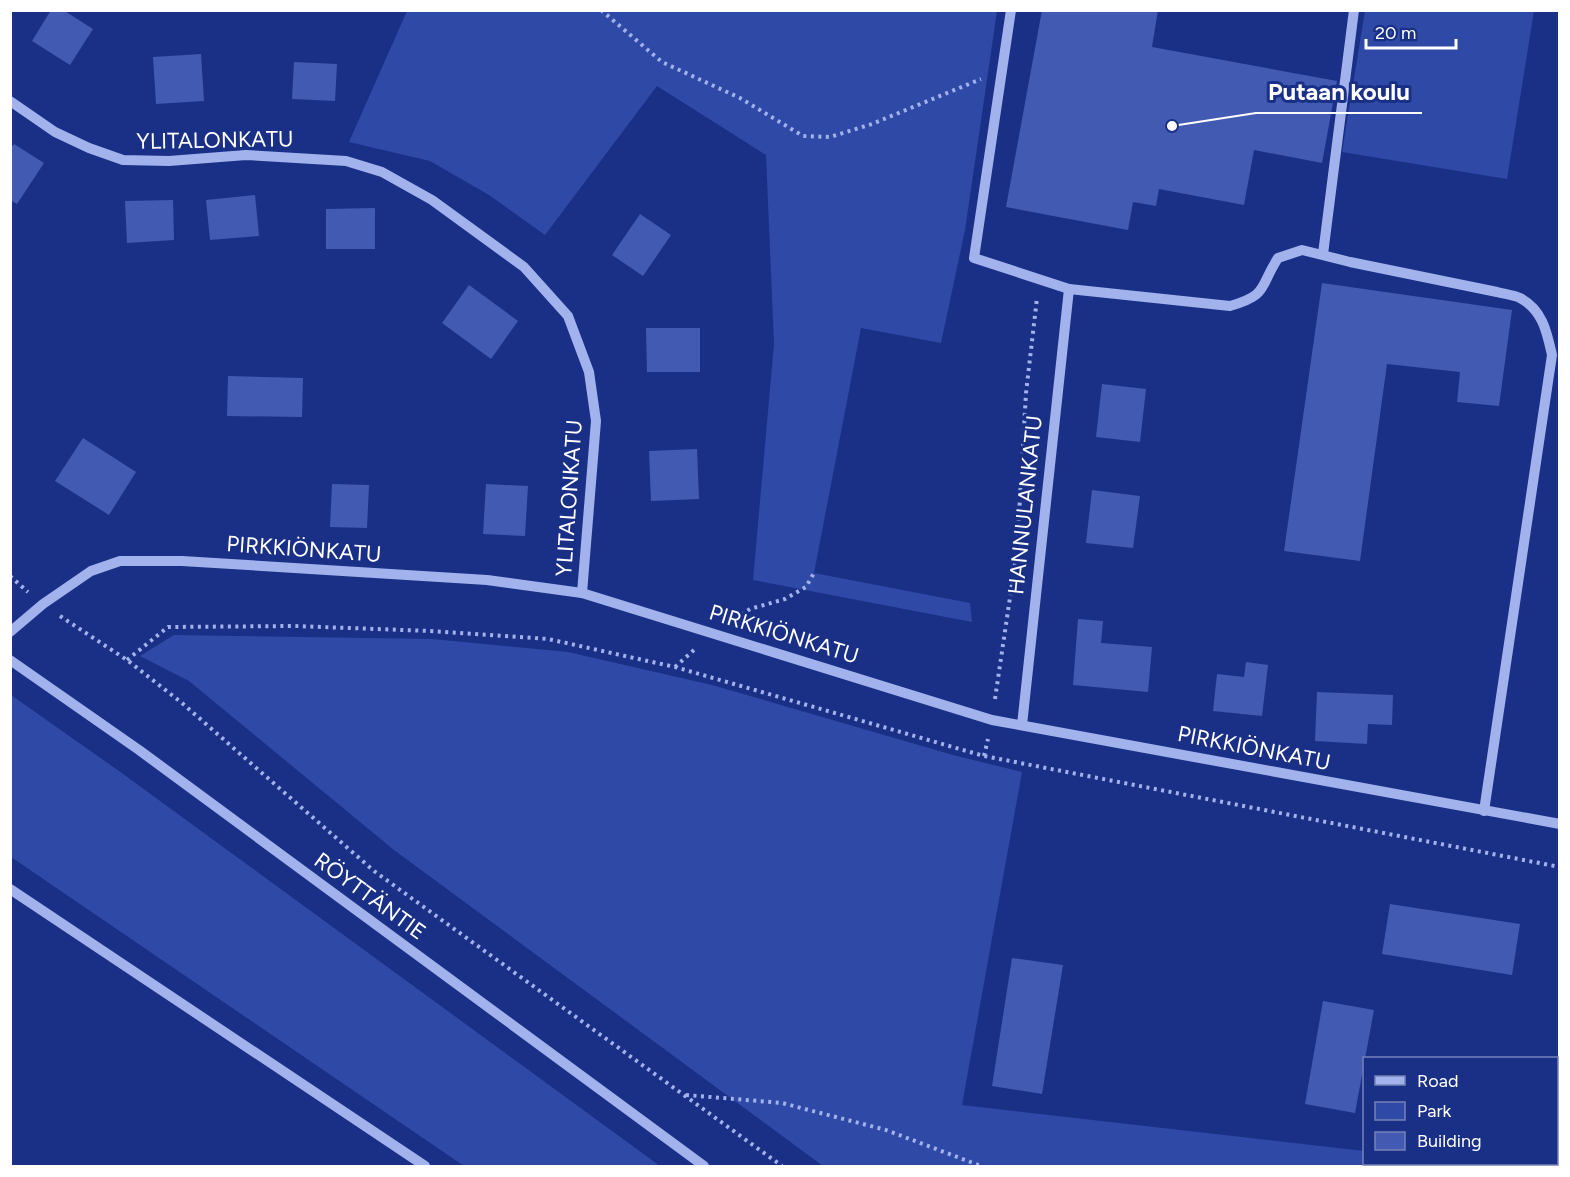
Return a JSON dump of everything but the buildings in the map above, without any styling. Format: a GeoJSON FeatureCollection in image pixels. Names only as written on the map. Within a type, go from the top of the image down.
{"type":"FeatureCollection","features":[{"type":"Feature","properties":{"kind":"street"},"geometry":{"type":"LineString","coordinates":[[1011,10],[1004,70],[974,258],[1069,289],[1230,306],[1245,302],[1261,292],[1278,258],[1302,250],[1350,262],[1497,291],[1520,298],[1538,312],[1546,328],[1552,355],[1484,810]]}},
{"type":"Feature","properties":{"kind":"street"},"geometry":{"type":"LineString","coordinates":[[1323,254],[1354,10]]}},
{"type":"Feature","properties":{"kind":"street","name":"YLITALONKATU"},"geometry":{"type":"LineString","coordinates":[[10,101],[55,132],[89,148],[123,160],[169,161],[246,154],[346,161],[382,172],[432,200],[524,267],[568,316],[589,372],[596,421],[582,593]]}},
{"type":"Feature","properties":{"kind":"street","name":"HANNULANKATU"},"geometry":{"type":"LineString","coordinates":[[1022,725],[1069,289]]}},
{"type":"Feature","properties":{"kind":"street","name":"PIRKKIÖNKATU"},"geometry":{"type":"LineString","coordinates":[[10,632],[43,604],[91,571],[120,561],[182,561],[487,580],[582,593],[714,632],[992,720],[1560,824]]}},
{"type":"Feature","properties":{"kind":"street","name":"RÖYTTÄNTIE"},"geometry":{"type":"LineString","coordinates":[[10,660],[139,750],[704,1167]]}},
{"type":"Feature","properties":{"kind":"street"},"geometry":{"type":"LineString","coordinates":[[10,889],[425,1167]]}},
{"type":"Feature","properties":{"kind":"path"},"geometry":{"type":"LineString","coordinates":[[601,10],[662,62],[740,98],[803,136],[830,137],[872,124],[1004,70]]}},
{"type":"Feature","properties":{"kind":"path"},"geometry":{"type":"LineString","coordinates":[[984,756],[992,720],[1017,550],[1026,393],[1039,281]]}},
{"type":"Feature","properties":{"kind":"path"},"geometry":{"type":"LineString","coordinates":[[675,667],[714,632],[750,609],[785,599],[806,587],[814,573]]}},
{"type":"Feature","properties":{"kind":"path"},"geometry":{"type":"LineString","coordinates":[[10,576],[43,604],[127,660],[182,703],[374,871],[686,1095],[782,1167]]}},
{"type":"Feature","properties":{"kind":"path"},"geometry":{"type":"LineString","coordinates":[[127,660],[168,627],[295,626],[430,631],[548,639],[675,667],[984,756],[1560,867]]}},
{"type":"Feature","properties":{"kind":"path"},"geometry":{"type":"LineString","coordinates":[[686,1095],[782,1103],[886,1130],[981,1167]]}},
{"type":"Feature","properties":{"kind":"green space"},"geometry":{"type":"Polygon","coordinates":[[[407,11],[997,11],[965,230],[941,343],[861,328],[814,573],[970,603],[972,622],[753,580],[774,344],[766,155],[657,86],[545,235],[489,195],[430,161],[349,142],[407,11]]]}},
{"type":"Feature","properties":{"kind":"green space"},"geometry":{"type":"Polygon","coordinates":[[[1365,11],[1534,11],[1507,179],[1342,152],[1365,11]]]}},
{"type":"Feature","properties":{"kind":"green space"},"geometry":{"type":"Polygon","coordinates":[[[174,635],[432,639],[568,652],[712,685],[953,755],[1022,772],[962,1105],[1363,1151],[1363,1165],[1530,1166],[823,1166],[394,850],[189,681],[140,656],[174,635]]]}},
{"type":"Feature","properties":{"kind":"green space"},"geometry":{"type":"Polygon","coordinates":[[[11,695],[119,771],[660,1166],[464,1166],[11,857],[11,695]]]}},
{"type":"Feature","properties":{"kind":"place","name":"Putaan koulu"},"geometry":{"type":"Point","coordinates":[1172,126]}}]}
